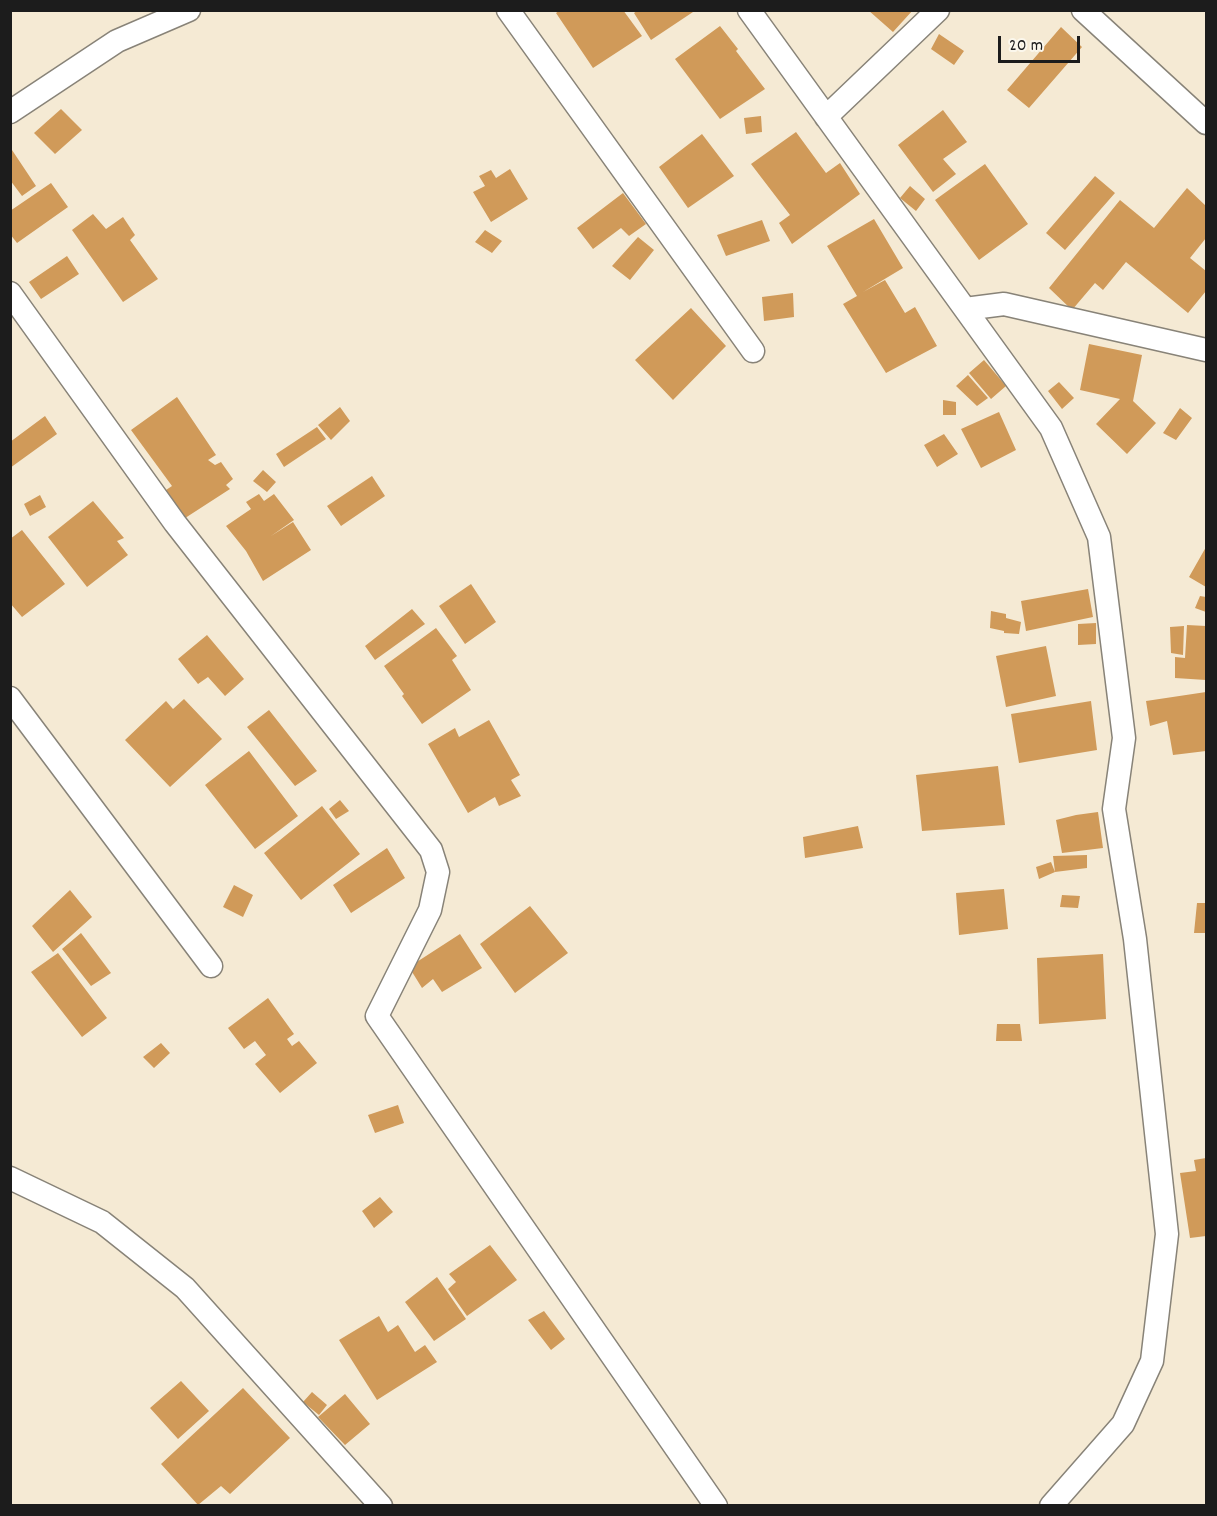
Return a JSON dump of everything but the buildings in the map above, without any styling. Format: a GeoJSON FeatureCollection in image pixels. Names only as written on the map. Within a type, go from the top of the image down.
{"type":"FeatureCollection","features":[{"type":"Feature","properties":{"kind":"street"},"geometry":{"type":"LineString","coordinates":[[10,112],[117,41],[189,10]]}},
{"type":"Feature","properties":{"kind":"street"},"geometry":{"type":"LineString","coordinates":[[508,10],[753,351]]}},
{"type":"Feature","properties":{"kind":"street"},"geometry":{"type":"LineString","coordinates":[[749,10],[1051,428],[1099,537],[1124,738],[1114,809],[1136,939],[1167,1234],[1152,1361],[1123,1424],[1051,1506]]}},
{"type":"Feature","properties":{"kind":"street"},"geometry":{"type":"LineString","coordinates":[[826,117],[938,10]]}},
{"type":"Feature","properties":{"kind":"street"},"geometry":{"type":"LineString","coordinates":[[1083,10],[1206,123]]}},
{"type":"Feature","properties":{"kind":"street"},"geometry":{"type":"LineString","coordinates":[[10,293],[175,523],[431,850],[438,872],[430,910],[377,1016],[716,1506]]}},
{"type":"Feature","properties":{"kind":"street"},"geometry":{"type":"LineString","coordinates":[[965,309],[1004,304],[1206,350]]}},
{"type":"Feature","properties":{"kind":"street"},"geometry":{"type":"LineString","coordinates":[[10,698],[211,966]]}},
{"type":"Feature","properties":{"kind":"street"},"geometry":{"type":"LineString","coordinates":[[10,1178],[102,1222],[185,1288],[381,1506]]}}]}
